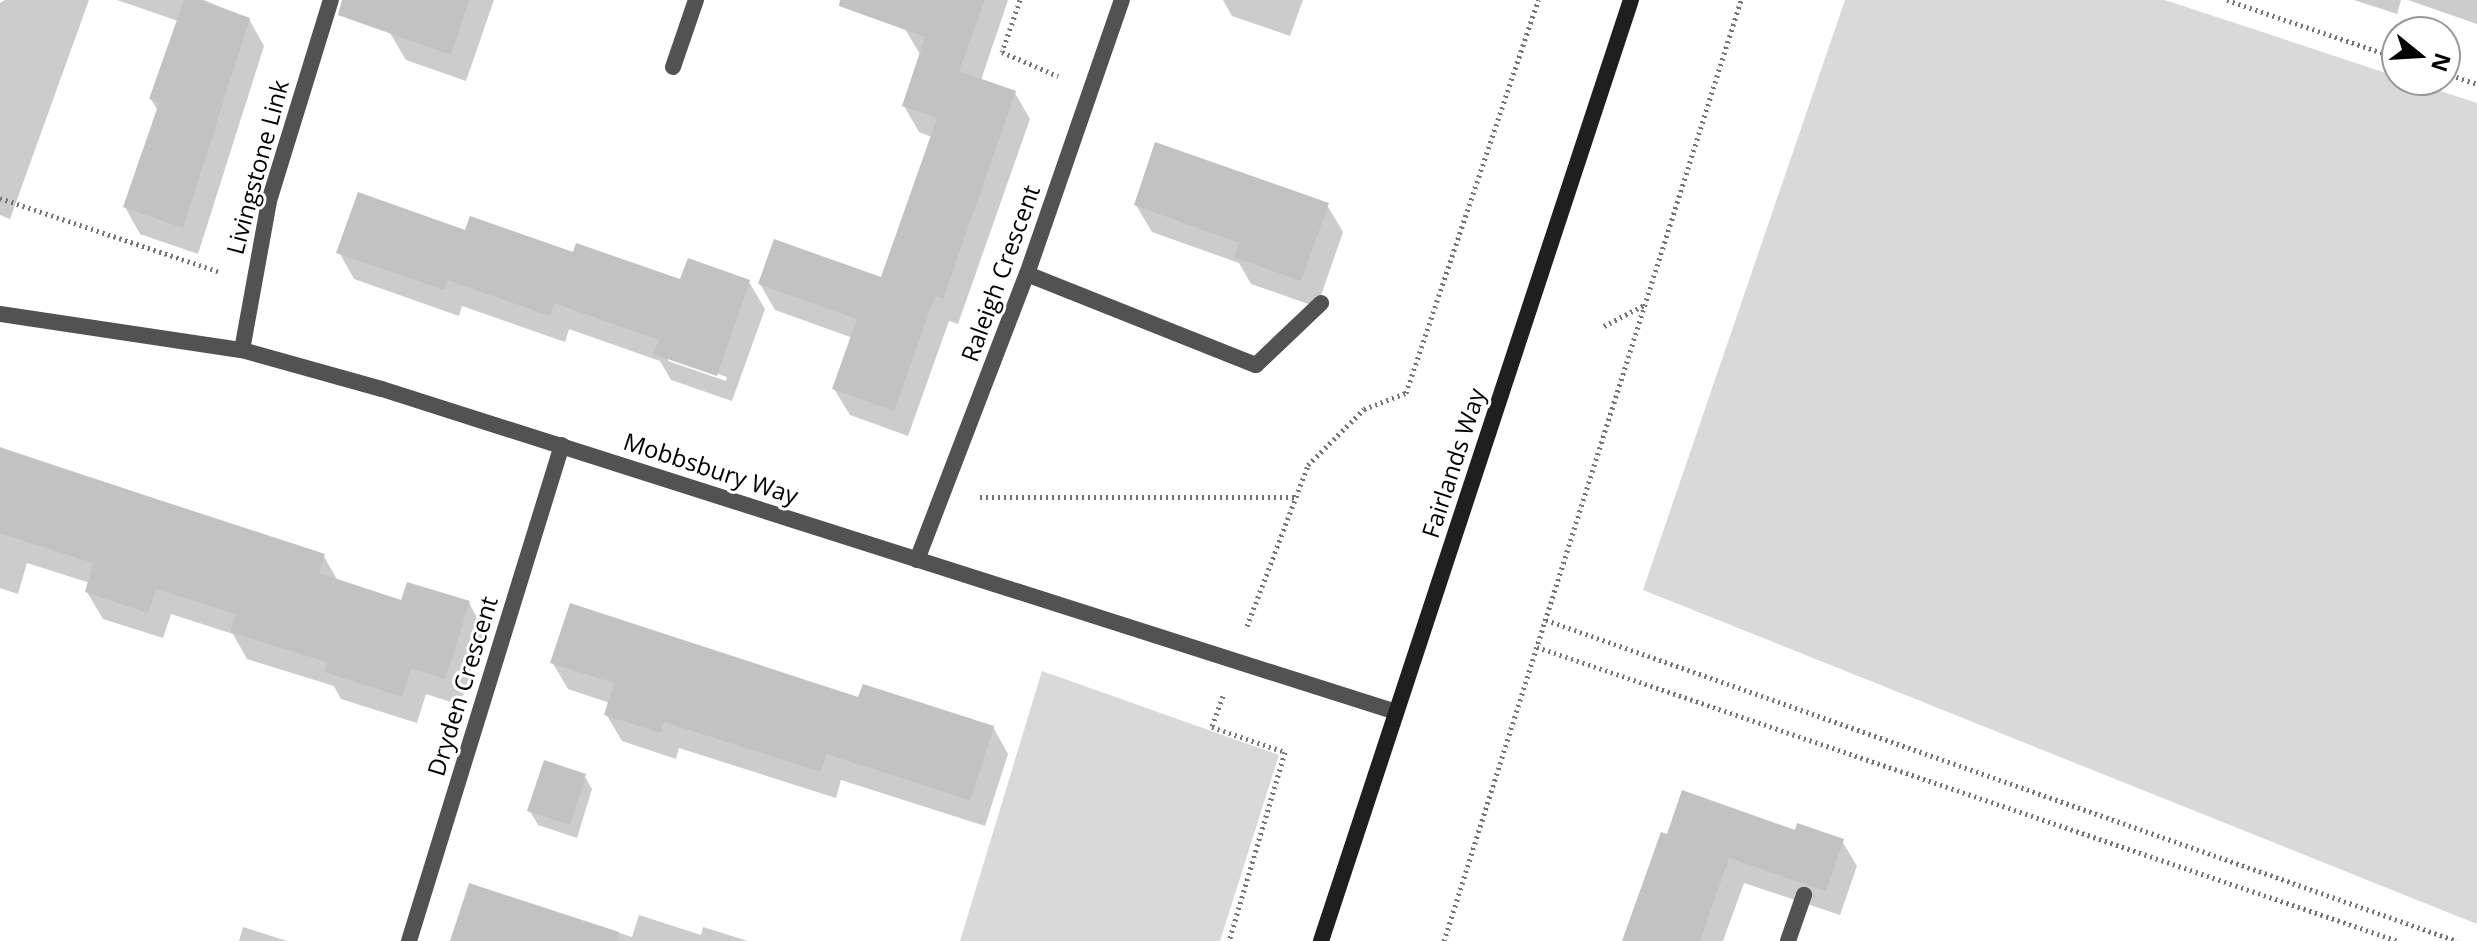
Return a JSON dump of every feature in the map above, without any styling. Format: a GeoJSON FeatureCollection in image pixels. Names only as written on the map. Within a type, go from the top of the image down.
{"type":"FeatureCollection","features":[{"type":"Feature","properties":{"kind":"main road","name":"Fairlands Way"},"geometry":{"type":"LineString","coordinates":[[1321,941],[1631,0]]}},
{"type":"Feature","properties":{"kind":"street","name":"Livingstone Link"},"geometry":{"type":"LineString","coordinates":[[242,350],[251,283],[269,201],[331,0]]}},
{"type":"Feature","properties":{"kind":"street"},"geometry":{"type":"LineString","coordinates":[[673,67],[696,0]]}},
{"type":"Feature","properties":{"kind":"street","name":"Raleigh Crescent"},"geometry":{"type":"LineString","coordinates":[[917,560],[1027,274],[1122,0]]}},
{"type":"Feature","properties":{"kind":"street"},"geometry":{"type":"LineString","coordinates":[[1027,274],[1256,365],[1321,303]]}},
{"type":"Feature","properties":{"kind":"street","name":"Mobbsbury Way"},"geometry":{"type":"LineString","coordinates":[[0,314],[242,350],[562,445],[1396,712]]}},
{"type":"Feature","properties":{"kind":"street","name":"Dryden Crescent"},"geometry":{"type":"LineString","coordinates":[[409,941],[562,445]]}},
{"type":"Feature","properties":{"kind":"street"},"geometry":{"type":"LineString","coordinates":[[1788,941],[1804,895]]}},
{"type":"Feature","properties":{"kind":"path"},"geometry":{"type":"LineString","coordinates":[[1020,0],[1002,52],[1091,91]]}},
{"type":"Feature","properties":{"kind":"path"},"geometry":{"type":"LineString","coordinates":[[1229,941],[1285,752],[1212,727],[1308,465],[1364,409],[1406,393],[1538,0]]}},
{"type":"Feature","properties":{"kind":"path"},"geometry":{"type":"LineString","coordinates":[[1444,941],[1741,0]]}},
{"type":"Feature","properties":{"kind":"path"},"geometry":{"type":"LineString","coordinates":[[2227,0],[2381,53]]}},
{"type":"Feature","properties":{"kind":"path"},"geometry":{"type":"LineString","coordinates":[[0,198],[251,283]]}},
{"type":"Feature","properties":{"kind":"path"},"geometry":{"type":"LineString","coordinates":[[1604,326],[1647,303]]}},
{"type":"Feature","properties":{"kind":"path"},"geometry":{"type":"LineString","coordinates":[[941,497],[1295,497]]}},
{"type":"Feature","properties":{"kind":"path"},"geometry":{"type":"LineString","coordinates":[[1546,620],[2457,941]]}},
{"type":"Feature","properties":{"kind":"path"},"geometry":{"type":"LineString","coordinates":[[1537,647],[2398,941]]}},
{"type":"Feature","properties":{"kind":"shaded area"},"geometry":{"type":"Polygon","coordinates":[[[1845,0],[2165,0],[2381,71],[2381,96],[2456,96],[2477,103],[2477,924],[1643,590],[1845,0]]]}},
{"type":"Feature","properties":{"kind":"shaded area"},"geometry":{"type":"Polygon","coordinates":[[[1042,671],[1279,755],[1220,941],[960,941],[1042,671]]]}},
{"type":"Feature","properties":{"kind":"building"},"geometry":{"type":"Polygon","coordinates":[[[184,0],[200,0],[250,18],[183,228],[123,207],[159,103],[149,99],[184,0]]]}},
{"type":"Feature","properties":{"kind":"building"},"geometry":{"type":"Polygon","coordinates":[[[342,0],[469,0],[451,55],[338,15],[342,0]]]}},
{"type":"Feature","properties":{"kind":"building"},"geometry":{"type":"Polygon","coordinates":[[[840,0],[985,0],[959,71],[1016,91],[943,299],[935,296],[894,411],[832,389],[857,319],[758,284],[774,239],[881,277],[937,118],[902,106],[925,37],[839,6],[840,0]]]}},
{"type":"Feature","properties":{"kind":"building"},"geometry":{"type":"Polygon","coordinates":[[[1155,142],[1329,203],[1301,281],[1234,257],[1239,243],[1134,205],[1155,142]]]}},
{"type":"Feature","properties":{"kind":"building"},"geometry":{"type":"Polygon","coordinates":[[[358,192],[465,230],[470,216],[573,252],[576,243],[680,279],[688,258],[750,280],[717,376],[653,354],[659,340],[554,303],[550,316],[447,280],[444,290],[336,253],[358,192]]]}},
{"type":"Feature","properties":{"kind":"building"},"geometry":{"type":"Polygon","coordinates":[[[0,448],[325,554],[319,573],[401,600],[407,582],[470,601],[445,679],[411,668],[402,697],[324,672],[327,662],[230,632],[236,614],[156,589],[148,613],[85,592],[93,563],[0,533],[0,448]]]}},
{"type":"Feature","properties":{"kind":"building"},"geometry":{"type":"Polygon","coordinates":[[[570,603],[858,697],[863,684],[994,726],[970,800],[826,754],[821,772],[664,722],[661,733],[604,715],[614,683],[550,663],[570,603]]]}},
{"type":"Feature","properties":{"kind":"building"},"geometry":{"type":"Polygon","coordinates":[[[544,760],[586,774],[570,825],[527,811],[544,760]]]}},
{"type":"Feature","properties":{"kind":"building"},"geometry":{"type":"Polygon","coordinates":[[[1682,790],[1795,830],[1797,823],[1844,839],[1826,891],[1729,858],[1700,941],[1622,941],[1661,832],[1667,834],[1682,790]]]}},
{"type":"Feature","properties":{"kind":"building"},"geometry":{"type":"Polygon","coordinates":[[[469,883],[619,932],[618,941],[450,941],[469,883]]]}}]}
